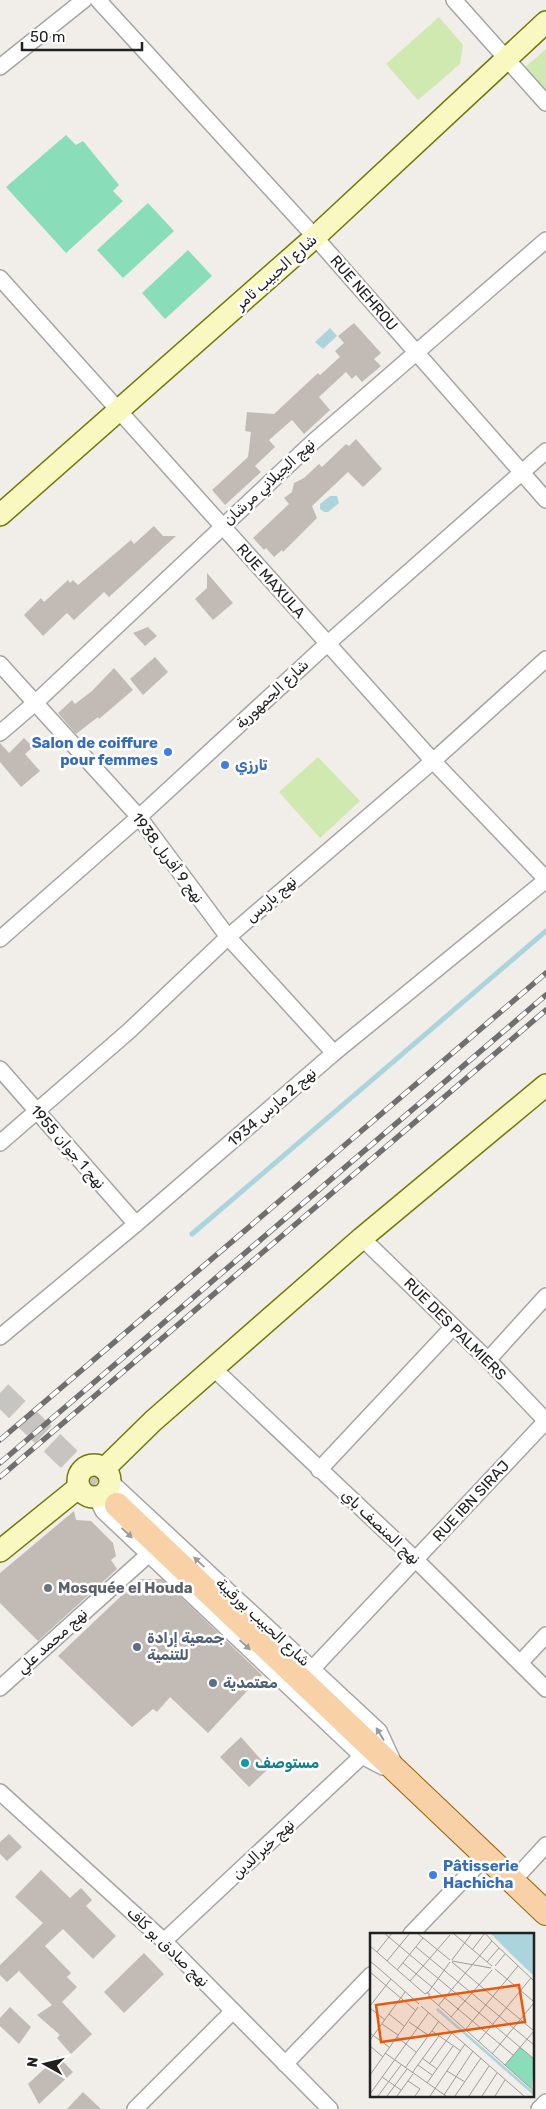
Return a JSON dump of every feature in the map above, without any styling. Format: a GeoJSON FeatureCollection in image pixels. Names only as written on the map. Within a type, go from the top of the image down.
{"type":"FeatureCollection","features":[{"type":"Feature","properties":{"kind":"main road","name":"شارع الحبيب بورقيبة"},"geometry":{"type":"LineString","coordinates":[[97,1496],[400,1775],[546,1913]]}},
{"type":"Feature","properties":{"kind":"street"},"geometry":{"type":"LineString","coordinates":[[0,67],[84,0]]}},
{"type":"Feature","properties":{"kind":"street","name":"RUE NEHROU"},"geometry":{"type":"LineString","coordinates":[[98,0],[315,237],[546,500]]}},
{"type":"Feature","properties":{"kind":"street"},"geometry":{"type":"LineString","coordinates":[[454,0],[507,57],[546,103]]}},
{"type":"Feature","properties":{"kind":"street","name":"شارع الحبيب ثامر"},"geometry":{"type":"LineString","coordinates":[[0,515],[315,237],[546,22]]}},
{"type":"Feature","properties":{"kind":"street","name":"نهج الجيلاني مرشان"},"geometry":{"type":"LineString","coordinates":[[0,733],[35,703],[313,442],[546,240]]}},
{"type":"Feature","properties":{"kind":"street","name":"RUE MAXULA"},"geometry":{"type":"LineString","coordinates":[[0,278],[326,644],[433,761],[546,879]]}},
{"type":"Feature","properties":{"kind":"street","name":"شارع الجمهورية"},"geometry":{"type":"LineString","coordinates":[[0,939],[139,817],[326,644],[546,451]]}},
{"type":"Feature","properties":{"kind":"street","name":"نهج باريس"},"geometry":{"type":"LineString","coordinates":[[0,1143],[129,1031],[228,936],[433,761],[546,659]]}},
{"type":"Feature","properties":{"kind":"street","name":"نهج 9 أفريل 1938"},"geometry":{"type":"LineString","coordinates":[[0,664],[139,817],[228,936],[334,1053]]}},
{"type":"Feature","properties":{"kind":"street","name":"نهج 2 مارس 1934"},"geometry":{"type":"LineString","coordinates":[[0,1337],[136,1224],[334,1053],[546,879]]}},
{"type":"Feature","properties":{"kind":"street","name":"نهج 1 جوان 1955"},"geometry":{"type":"LineString","coordinates":[[0,1069],[136,1224]]}},
{"type":"Feature","properties":{"kind":"street"},"geometry":{"type":"LineString","coordinates":[[0,1551],[23,1531],[105,1492],[107,1475],[153,1421],[362,1238],[546,1085]]}},
{"type":"Feature","properties":{"kind":"street","name":"RUE DES PALMIERS"},"geometry":{"type":"LineString","coordinates":[[362,1238],[488,1360],[546,1421]]}},
{"type":"Feature","properties":{"kind":"street"},"geometry":{"type":"LineString","coordinates":[[488,1360],[546,1296]]}},
{"type":"Feature","properties":{"kind":"street"},"geometry":{"type":"LineString","coordinates":[[319,1470],[453,1327]]}},
{"type":"Feature","properties":{"kind":"street","name":"نهج المنصف باي"},"geometry":{"type":"LineString","coordinates":[[213,1368],[416,1560],[546,1689]]}},
{"type":"Feature","properties":{"kind":"street","name":"RUE IBN SIRAJ"},"geometry":{"type":"LineString","coordinates":[[313,1668],[546,1421]]}},
{"type":"Feature","properties":{"kind":"street"},"geometry":{"type":"LineString","coordinates":[[97,1496],[79,1476],[85,1468],[96,1466],[107,1475]]}},
{"type":"Feature","properties":{"kind":"street","name":"شارع الحبيب بورقيبة"},"geometry":{"type":"LineString","coordinates":[[107,1475],[379,1731],[400,1775]]}},
{"type":"Feature","properties":{"kind":"street","name":"شارع الحبيب بورقيبة"},"geometry":{"type":"LineString","coordinates":[[97,1496],[103,1511],[362,1756],[400,1775]]}},
{"type":"Feature","properties":{"kind":"street","name":"نهج محمد علي"},"geometry":{"type":"LineString","coordinates":[[0,1688],[148,1554]]}},
{"type":"Feature","properties":{"kind":"street"},"geometry":{"type":"LineString","coordinates":[[520,1663],[546,1635]]}},
{"type":"Feature","properties":{"kind":"street","name":"نهج خيرالدين"},"geometry":{"type":"LineString","coordinates":[[164,1941],[362,1756]]}},
{"type":"Feature","properties":{"kind":"street","name":"نهج صادق بو كاف"},"geometry":{"type":"LineString","coordinates":[[0,1792],[164,1941],[330,2109]]}},
{"type":"Feature","properties":{"kind":"street"},"geometry":{"type":"LineString","coordinates":[[513,1881],[546,1846]]}},
{"type":"Feature","properties":{"kind":"street"},"geometry":{"type":"LineString","coordinates":[[412,1933],[486,1856]]}},
{"type":"Feature","properties":{"kind":"street"},"geometry":{"type":"LineString","coordinates":[[285,2064],[370,1976]]}},
{"type":"Feature","properties":{"kind":"street"},"geometry":{"type":"LineString","coordinates":[[135,2109],[233,2011]]}},
{"type":"Feature","properties":{"kind":"street"},"geometry":{"type":"LineString","coordinates":[[539,2109],[546,2102]]}},
{"type":"Feature","properties":{"kind":"green space"},"geometry":{"type":"Polygon","coordinates":[[[439,17],[463,45],[460,64],[418,100],[386,64],[439,17]]]}},
{"type":"Feature","properties":{"kind":"green space"},"geometry":{"type":"Polygon","coordinates":[[[546,49],[546,99],[521,71],[546,49]]]}},
{"type":"Feature","properties":{"kind":"green space"},"geometry":{"type":"Polygon","coordinates":[[[66,135],[76,145],[83,141],[119,185],[113,191],[123,201],[66,253],[6,187],[66,135]]]}},
{"type":"Feature","properties":{"kind":"green space"},"geometry":{"type":"Polygon","coordinates":[[[148,203],[174,231],[123,278],[97,250],[148,203]]]}},
{"type":"Feature","properties":{"kind":"green space"},"geometry":{"type":"Polygon","coordinates":[[[188,250],[212,276],[165,319],[142,293],[188,250]]]}},
{"type":"Feature","properties":{"kind":"green space"},"geometry":{"type":"Polygon","coordinates":[[[318,757],[360,801],[320,838],[279,792],[318,757]]]}},
{"type":"Feature","properties":{"kind":"water"},"geometry":{"type":"Polygon","coordinates":[[[330,328],[337,336],[323,349],[315,342],[330,328]]]}},
{"type":"Feature","properties":{"kind":"water"},"geometry":{"type":"Polygon","coordinates":[[[330,496],[337,496],[339,503],[328,512],[324,512],[320,509],[320,504],[330,496]]]}},
{"type":"Feature","properties":{"kind":"building"},"geometry":{"type":"Polygon","coordinates":[[[354,323],[381,353],[374,359],[381,366],[362,382],[356,375],[352,379],[346,372],[319,397],[330,410],[304,434],[292,420],[269,440],[275,447],[255,466],[261,472],[225,505],[212,490],[248,457],[251,432],[245,431],[247,412],[274,414],[318,373],[320,375],[340,357],[335,351],[344,343],[338,336],[354,323]]]}},
{"type":"Feature","properties":{"kind":"building"},"geometry":{"type":"Polygon","coordinates":[[[356,439],[382,469],[363,487],[348,472],[312,506],[317,518],[283,552],[282,550],[274,557],[266,548],[264,550],[253,538],[289,504],[284,498],[292,492],[294,483],[304,478],[319,464],[322,467],[346,444],[349,446],[356,439]]]}},
{"type":"Feature","properties":{"kind":"building"},"geometry":{"type":"Polygon","coordinates":[[[154,526],[163,536],[176,536],[109,597],[104,592],[74,620],[67,613],[43,636],[24,615],[41,598],[44,602],[68,580],[70,583],[73,580],[78,585],[131,540],[134,544],[154,526]]]}},
{"type":"Feature","properties":{"kind":"building"},"geometry":{"type":"Polygon","coordinates":[[[207,573],[233,603],[213,620],[195,599],[207,588],[207,573]]]}},
{"type":"Feature","properties":{"kind":"building"},"geometry":{"type":"Polygon","coordinates":[[[148,627],[157,636],[145,646],[133,633],[148,627]]]}},
{"type":"Feature","properties":{"kind":"building"},"geometry":{"type":"Polygon","coordinates":[[[155,657],[168,672],[143,695],[130,679],[155,657]]]}},
{"type":"Feature","properties":{"kind":"building"},"geometry":{"type":"Polygon","coordinates":[[[114,668],[133,690],[99,719],[98,717],[76,734],[58,713],[72,700],[75,704],[92,691],[114,668]]]}},
{"type":"Feature","properties":{"kind":"building"},"geometry":{"type":"Polygon","coordinates":[[[24,738],[33,747],[25,754],[40,771],[21,787],[0,762],[0,743],[9,753],[24,738]]]}},
{"type":"Feature","properties":{"kind":"building","name":"Mosquée el Houda"},"geometry":{"type":"Polygon","coordinates":[[[74,1511],[76,1520],[91,1521],[113,1543],[116,1556],[111,1560],[117,1569],[38,1641],[0,1603],[0,1573],[74,1511]]]}},
{"type":"Feature","properties":{"kind":"building","name":"جمعية إرادة للتنمية"},"geometry":{"type":"Polygon","coordinates":[[[139,1579],[162,1579],[262,1675],[208,1733],[170,1697],[157,1712],[153,1709],[132,1727],[58,1656],[139,1579]]]}},
{"type":"Feature","properties":{"kind":"building","name":"مستوصف"},"geometry":{"type":"Polygon","coordinates":[[[241,1737],[264,1763],[262,1765],[267,1770],[249,1787],[220,1757],[241,1737]]]}},
{"type":"Feature","properties":{"kind":"building"},"geometry":{"type":"Polygon","coordinates":[[[9,1834],[22,1847],[7,1861],[0,1854],[0,1842],[9,1834]]]}},
{"type":"Feature","properties":{"kind":"building"},"geometry":{"type":"Polygon","coordinates":[[[41,1870],[70,1898],[81,1888],[92,1900],[86,1906],[116,1936],[93,1959],[63,1929],[45,1946],[71,1973],[67,1977],[77,1987],[62,2002],[92,2034],[71,2054],[57,2038],[60,2035],[37,2015],[52,2005],[19,1971],[7,1982],[0,1975],[0,1965],[43,1923],[15,1897],[41,1870]]]}},
{"type":"Feature","properties":{"kind":"building"},"geometry":{"type":"Polygon","coordinates":[[[144,1953],[164,1974],[124,2013],[104,1992],[144,1953]]]}},
{"type":"Feature","properties":{"kind":"building"},"geometry":{"type":"Polygon","coordinates":[[[10,2007],[31,2027],[19,2044],[0,2026],[0,2018],[10,2007]]]}},
{"type":"Feature","properties":{"kind":"building"},"geometry":{"type":"Polygon","coordinates":[[[58,2056],[73,2072],[39,2104],[28,2084],[58,2056]]]}},
{"type":"Feature","properties":{"kind":"building"},"geometry":{"type":"Polygon","coordinates":[[[83,2092],[101,2109],[67,2109],[83,2092]]]}},
{"type":"Feature","properties":{"kind":"waterway"},"geometry":{"type":"LineString","coordinates":[[192,1234],[546,931]]}},
{"type":"Feature","properties":{"kind":"tunnel"},"geometry":{"type":"LineString","coordinates":[[0,1393],[117,1505]]}},
{"type":"Feature","properties":{"kind":"railway"},"geometry":{"type":"LineString","coordinates":[[0,1440],[546,973]]}},
{"type":"Feature","properties":{"kind":"railway"},"geometry":{"type":"LineString","coordinates":[[0,1463],[546,995]]}},
{"type":"Feature","properties":{"kind":"railway"},"geometry":{"type":"LineString","coordinates":[[0,1477],[546,1010]]}},
{"type":"Feature","properties":{"kind":"place","name":"Salon de coiffure pour femmes"},"geometry":{"type":"Point","coordinates":[168,752]}},
{"type":"Feature","properties":{"kind":"place","name":"تارزي"},"geometry":{"type":"Point","coordinates":[225,765]}},
{"type":"Feature","properties":{"kind":"place","name":"Mosquée el Houda"},"geometry":{"type":"Point","coordinates":[48,1588]}},
{"type":"Feature","properties":{"kind":"place","name":"جمعية إرادة للتنمية"},"geometry":{"type":"Point","coordinates":[137,1647]}},
{"type":"Feature","properties":{"kind":"place","name":"معتمدية"},"geometry":{"type":"Point","coordinates":[213,1683]}},
{"type":"Feature","properties":{"kind":"place","name":"مستوصف"},"geometry":{"type":"Point","coordinates":[245,1763]}},
{"type":"Feature","properties":{"kind":"place","name":"Pâtisserie Hachicha"},"geometry":{"type":"Point","coordinates":[433,1875]}}]}
